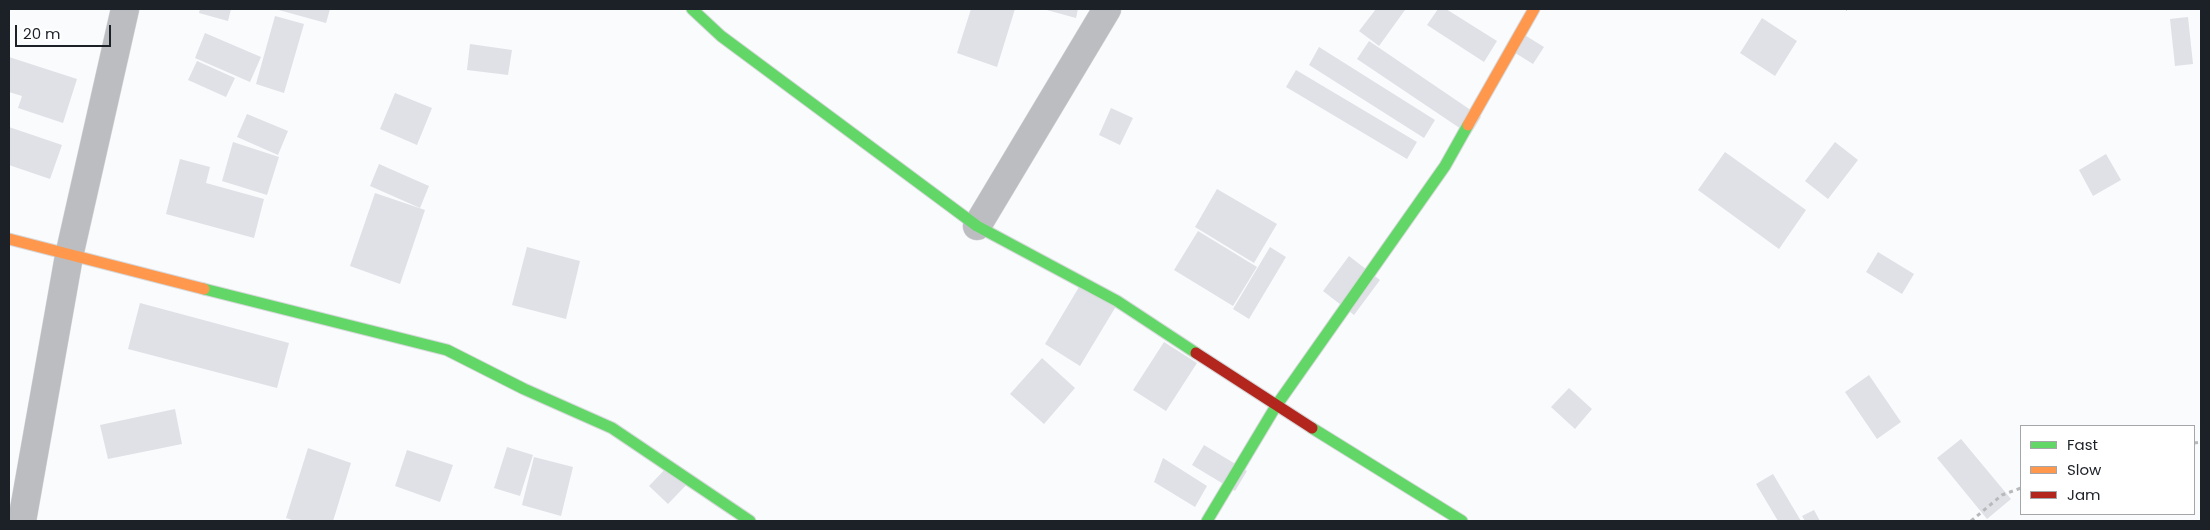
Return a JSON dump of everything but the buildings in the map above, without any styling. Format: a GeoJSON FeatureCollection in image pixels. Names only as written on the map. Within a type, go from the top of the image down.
{"type":"FeatureCollection","features":[{"type":"Feature","properties":{"kind":"street"},"geometry":{"type":"LineString","coordinates":[[22,521],[69,256],[125,9]]}},
{"type":"Feature","properties":{"kind":"street"},"geometry":{"type":"LineString","coordinates":[[692,9],[721,36],[977,226],[1117,301],[1276,406],[1462,521]]}},
{"type":"Feature","properties":{"kind":"street"},"geometry":{"type":"LineString","coordinates":[[977,226],[1107,9]]}},
{"type":"Feature","properties":{"kind":"street"},"geometry":{"type":"LineString","coordinates":[[1207,521],[1276,406],[1445,166],[1534,9]]}},
{"type":"Feature","properties":{"kind":"street"},"geometry":{"type":"LineString","coordinates":[[9,238],[69,256],[447,350],[524,389],[612,428],[750,521]]}},
{"type":"Feature","properties":{"kind":"path"},"geometry":{"type":"LineString","coordinates":[[1971,521],[2002,495],[2020,488]]}},
{"type":"Feature","properties":{"kind":"traffic: fast"},"geometry":{"type":"LineString","coordinates":[[692,9],[721,36],[977,226],[1117,301],[1196,353]]}},
{"type":"Feature","properties":{"kind":"traffic: fast"},"geometry":{"type":"LineString","coordinates":[[1207,521],[1276,406],[1445,166],[1468,125]]}},
{"type":"Feature","properties":{"kind":"traffic: fast"},"geometry":{"type":"LineString","coordinates":[[204,289],[447,350],[524,389],[612,428],[750,521]]}},
{"type":"Feature","properties":{"kind":"traffic: fast"},"geometry":{"type":"LineString","coordinates":[[1312,428],[1462,521]]}},
{"type":"Feature","properties":{"kind":"traffic: slow"},"geometry":{"type":"LineString","coordinates":[[1468,125],[1534,9]]}},
{"type":"Feature","properties":{"kind":"traffic: slow"},"geometry":{"type":"LineString","coordinates":[[9,239],[204,289]]}},
{"type":"Feature","properties":{"kind":"traffic: jam"},"geometry":{"type":"LineString","coordinates":[[1196,353],[1312,428]]}}]}
